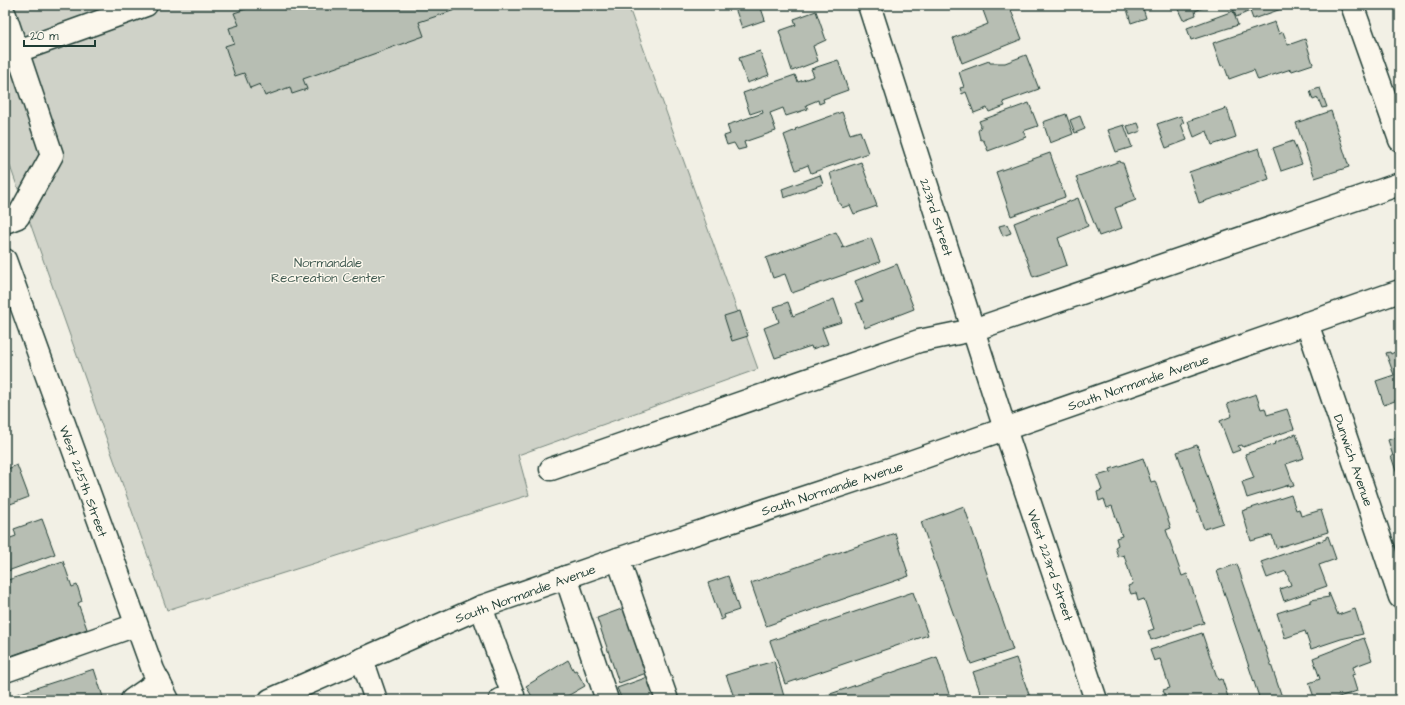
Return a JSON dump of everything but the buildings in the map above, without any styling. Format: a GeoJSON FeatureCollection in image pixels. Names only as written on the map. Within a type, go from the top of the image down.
{"type":"FeatureCollection","features":[{"type":"Feature","properties":{"kind":"main road"},"geometry":{"type":"LineString","coordinates":[[18,51],[146,5]]}},
{"type":"Feature","properties":{"kind":"main road","name":"223rd Street"},"geometry":{"type":"LineString","coordinates":[[869,5],[1005,429]]}},
{"type":"Feature","properties":{"kind":"main road"},"geometry":{"type":"LineString","coordinates":[[1352,5],[1400,140]]}},
{"type":"Feature","properties":{"kind":"main road"},"geometry":{"type":"LineString","coordinates":[[5,15],[52,155],[18,217],[5,222]]}},
{"type":"Feature","properties":{"kind":"main road"},"geometry":{"type":"LineString","coordinates":[[551,469],[919,341],[973,330],[1400,184]]}},
{"type":"Feature","properties":{"kind":"main road","name":"West 225th Street"},"geometry":{"type":"LineString","coordinates":[[5,260],[136,626],[163,691]]}},
{"type":"Feature","properties":{"kind":"main road","name":"South Normandie Avenue"},"geometry":{"type":"LineString","coordinates":[[270,700],[481,607],[618,559],[1005,429],[1307,322],[1400,291]]}},
{"type":"Feature","properties":{"kind":"main road","name":"Dunwich Avenue"},"geometry":{"type":"LineString","coordinates":[[1307,322],[1394,560],[1400,598]]}},
{"type":"Feature","properties":{"kind":"main road","name":"West 223rd Street"},"geometry":{"type":"LineString","coordinates":[[1005,429],[1096,700]]}},
{"type":"Feature","properties":{"kind":"main road"},"geometry":{"type":"LineString","coordinates":[[618,559],[667,700]]}},
{"type":"Feature","properties":{"kind":"main road"},"geometry":{"type":"LineString","coordinates":[[566,577],[607,700]]}},
{"type":"Feature","properties":{"kind":"main road"},"geometry":{"type":"LineString","coordinates":[[481,607],[513,695],[500,700]]}},
{"type":"Feature","properties":{"kind":"main road"},"geometry":{"type":"LineString","coordinates":[[5,671],[136,626]]}},
{"type":"Feature","properties":{"kind":"main road"},"geometry":{"type":"LineString","coordinates":[[362,659],[376,700]]}},
{"type":"Feature","properties":{"kind":"main road"},"geometry":{"type":"LineString","coordinates":[[132,700],[163,691]]}},
{"type":"Feature","properties":{"kind":"green space","name":"Normandale Recreation Center"},"geometry":{"type":"Polygon","coordinates":[[[16,5],[628,5],[758,369],[518,455],[529,495],[167,610],[5,152],[5,9],[16,5]]]}}]}
